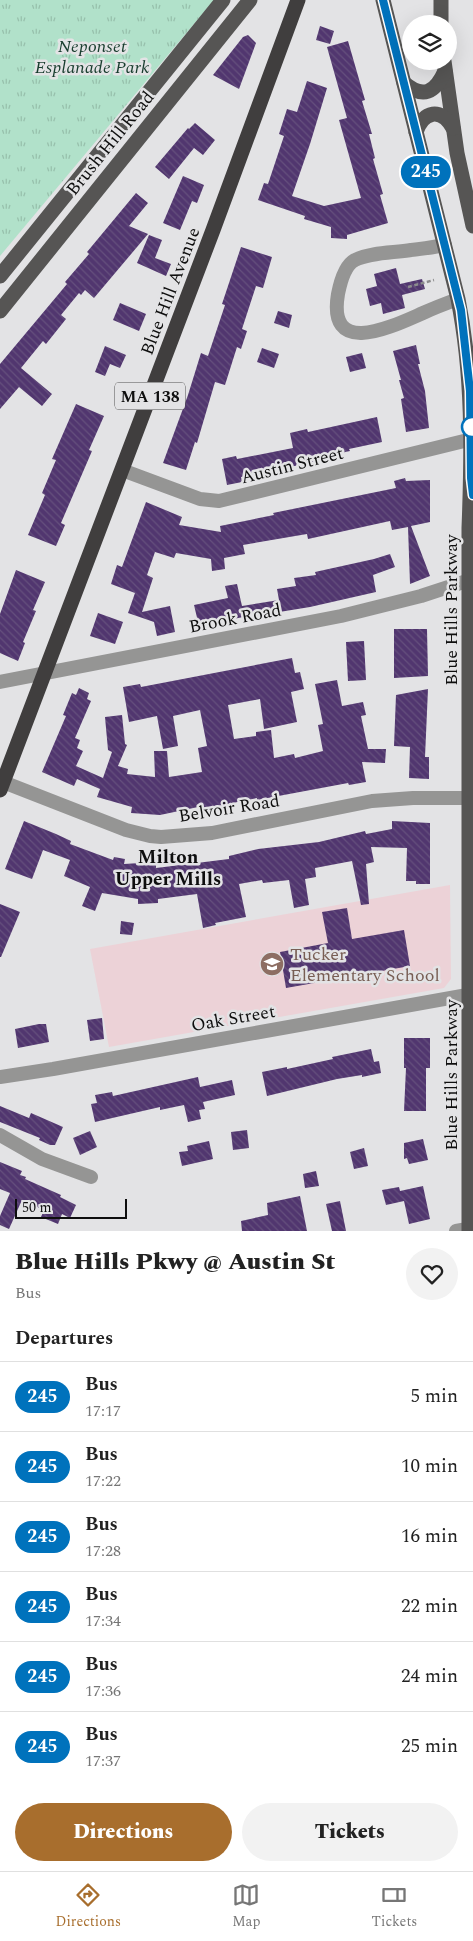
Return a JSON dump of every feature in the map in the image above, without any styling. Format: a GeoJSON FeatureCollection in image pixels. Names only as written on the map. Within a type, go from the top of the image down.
{"type":"FeatureCollection","features":[{"type":"Feature","properties":{"kind":"highway","name":"Blue Hill Avenue"},"geometry":{"type":"LineString","coordinates":[[2,786],[298,0]]}},
{"type":"Feature","properties":{"kind":"main road","name":"Brush Hill Road"},"geometry":{"type":"LineString","coordinates":[[0,276],[223,0]]}},
{"type":"Feature","properties":{"kind":"main road","name":"Brush Hill Road"},"geometry":{"type":"LineString","coordinates":[[0,311],[250,0]]}},
{"type":"Feature","properties":{"kind":"main road","name":"Blue Hills Parkway"},"geometry":{"type":"LineString","coordinates":[[383,0],[458,298],[468,363],[472,439],[471,994],[467,1230]]}},
{"type":"Feature","properties":{"kind":"main road"},"geometry":{"type":"LineString","coordinates":[[441,0],[441,15]]}},
{"type":"Feature","properties":{"kind":"main road"},"geometry":{"type":"LineString","coordinates":[[404,83],[412,90],[427,92],[440,81],[443,70]]}},
{"type":"Feature","properties":{"kind":"main road"},"geometry":{"type":"LineString","coordinates":[[445,70],[453,130],[473,226]]}},
{"type":"Feature","properties":{"kind":"main road"},"geometry":{"type":"LineString","coordinates":[[416,132],[419,123],[425,117],[435,114],[445,117],[453,130]]}},
{"type":"Feature","properties":{"kind":"main road"},"geometry":{"type":"LineString","coordinates":[[471,478],[473,495]]}},
{"type":"Feature","properties":{"kind":"street"},"geometry":{"type":"LineString","coordinates":[[445,245],[410,251],[380,253],[353,261],[346,270],[338,293],[337,314],[342,324],[351,332],[369,333],[389,328],[458,298]]}},
{"type":"Feature","properties":{"kind":"street","name":"Austin Street"},"geometry":{"type":"LineString","coordinates":[[122,470],[200,499],[219,501],[472,439]]}},
{"type":"Feature","properties":{"kind":"street","name":"Brook Road"},"geometry":{"type":"LineString","coordinates":[[0,682],[340,616],[394,604],[471,579]]}},
{"type":"Feature","properties":{"kind":"street","name":"Belvoir Road"},"geometry":{"type":"LineString","coordinates":[[2,786],[126,830],[161,837],[212,833],[372,801],[413,798],[470,798]]}},
{"type":"Feature","properties":{"kind":"street","name":"Oak Street"},"geometry":{"type":"LineString","coordinates":[[0,1077],[471,994]]}},
{"type":"Feature","properties":{"kind":"street"},"geometry":{"type":"LineString","coordinates":[[0,1135],[42,1160],[90,1177]]}},
{"type":"Feature","properties":{"kind":"path"},"geometry":{"type":"LineString","coordinates":[[408,286],[434,280]]}},
{"type":"Feature","properties":{"kind":"shaded area","name":"Tucker Elementary School"},"geometry":{"type":"Polygon","coordinates":[[[450,885],[451,979],[444,988],[109,1047],[90,949],[450,885]]]}},
{"type":"Feature","properties":{"kind":"green space","name":"Neponset Esplanade Park"},"geometry":{"type":"Polygon","coordinates":[[[0,0],[214,0],[0,256],[0,0]]]}},
{"type":"Feature","properties":{"kind":"building"},"geometry":{"type":"Polygon","coordinates":[[[320,26],[334,31],[330,44],[316,40],[320,26]]]}},
{"type":"Feature","properties":{"kind":"building"},"geometry":{"type":"Polygon","coordinates":[[[248,35],[256,43],[239,89],[213,75],[243,37],[248,35]]]}},
{"type":"Feature","properties":{"kind":"building"},"geometry":{"type":"Polygon","coordinates":[[[348,41],[365,100],[362,101],[372,134],[369,134],[375,158],[373,159],[383,194],[380,195],[388,223],[347,235],[347,239],[331,238],[331,227],[304,219],[305,216],[258,200],[264,183],[268,184],[284,136],[279,134],[287,109],[297,112],[307,81],[327,88],[292,196],[324,206],[361,198],[339,120],[347,118],[327,47],[348,41]]]}},
{"type":"Feature","properties":{"kind":"building"},"geometry":{"type":"Polygon","coordinates":[[[195,123],[215,140],[203,155],[194,148],[169,179],[155,167],[188,128],[195,123]]]}},
{"type":"Feature","properties":{"kind":"building"},"geometry":{"type":"Polygon","coordinates":[[[183,176],[204,185],[197,203],[192,201],[180,230],[163,223],[183,176]]]}},
{"type":"Feature","properties":{"kind":"building"},"geometry":{"type":"Polygon","coordinates":[[[136,193],[148,203],[129,226],[148,234],[94,298],[85,290],[81,295],[79,293],[61,315],[66,319],[46,344],[43,341],[21,368],[52,394],[42,406],[19,387],[0,409],[0,364],[67,284],[65,282],[89,254],[87,252],[136,193]]]}},
{"type":"Feature","properties":{"kind":"building"},"geometry":{"type":"Polygon","coordinates":[[[149,235],[162,240],[155,258],[171,264],[166,276],[137,263],[149,235]]]}},
{"type":"Feature","properties":{"kind":"building"},"geometry":{"type":"Polygon","coordinates":[[[241,247],[272,257],[263,288],[256,286],[242,329],[247,331],[241,349],[237,347],[225,385],[215,382],[197,443],[195,442],[186,470],[163,463],[201,353],[208,356],[225,305],[222,304],[241,247]]]}},
{"type":"Feature","properties":{"kind":"building"},"geometry":{"type":"Polygon","coordinates":[[[396,268],[400,284],[422,279],[425,289],[402,295],[405,308],[383,314],[381,303],[370,306],[366,289],[377,286],[374,274],[396,268]]]}},
{"type":"Feature","properties":{"kind":"building"},"geometry":{"type":"Polygon","coordinates":[[[120,303],[146,314],[139,331],[113,320],[120,303]]]}},
{"type":"Feature","properties":{"kind":"building"},"geometry":{"type":"Polygon","coordinates":[[[278,311],[292,315],[289,328],[274,323],[278,311]]]}},
{"type":"Feature","properties":{"kind":"building"},"geometry":{"type":"Polygon","coordinates":[[[416,345],[420,364],[418,364],[425,391],[429,428],[406,432],[401,399],[404,398],[393,351],[416,345]]]}},
{"type":"Feature","properties":{"kind":"building"},"geometry":{"type":"Polygon","coordinates":[[[105,346],[126,355],[120,368],[110,364],[105,376],[95,372],[105,346]]]}},
{"type":"Feature","properties":{"kind":"building"},"geometry":{"type":"Polygon","coordinates":[[[262,348],[279,354],[274,368],[257,362],[262,348]]]}},
{"type":"Feature","properties":{"kind":"building"},"geometry":{"type":"Polygon","coordinates":[[[362,353],[366,368],[350,372],[346,357],[362,353]]]}},
{"type":"Feature","properties":{"kind":"building"},"geometry":{"type":"Polygon","coordinates":[[[76,404],[104,416],[89,450],[92,451],[61,523],[65,525],[56,546],[28,535],[45,495],[42,493],[56,460],[52,459],[76,404]]]}},
{"type":"Feature","properties":{"kind":"building"},"geometry":{"type":"Polygon","coordinates":[[[377,417],[382,442],[314,459],[314,462],[241,477],[242,482],[227,485],[222,459],[236,456],[237,459],[293,448],[290,433],[307,429],[308,432],[377,417]]]}},
{"type":"Feature","properties":{"kind":"building"},"geometry":{"type":"Polygon","coordinates":[[[405,478],[406,481],[430,480],[430,522],[411,526],[430,576],[410,584],[408,527],[392,530],[390,521],[308,539],[307,534],[243,545],[245,554],[224,558],[225,569],[212,571],[211,559],[176,553],[174,558],[155,552],[147,575],[153,578],[142,612],[170,606],[175,632],[157,636],[154,622],[128,613],[135,593],[111,584],[117,565],[122,567],[146,502],[182,517],[179,525],[221,532],[220,526],[274,515],[273,513],[396,488],[394,481],[405,478]]]}},
{"type":"Feature","properties":{"kind":"building"},"geometry":{"type":"Polygon","coordinates":[[[390,554],[395,567],[373,575],[376,592],[310,607],[267,614],[267,616],[254,618],[253,615],[199,626],[194,605],[228,598],[225,586],[237,584],[242,606],[279,600],[277,589],[296,586],[294,578],[316,575],[315,572],[390,554]]]}},
{"type":"Feature","properties":{"kind":"building"},"geometry":{"type":"Polygon","coordinates":[[[16,570],[45,582],[33,610],[36,611],[23,642],[25,643],[18,661],[0,653],[0,614],[16,570]]]}},
{"type":"Feature","properties":{"kind":"building"},"geometry":{"type":"Polygon","coordinates":[[[98,613],[123,622],[115,644],[90,636],[98,613]]]}},
{"type":"Feature","properties":{"kind":"building"},"geometry":{"type":"Polygon","coordinates":[[[394,629],[427,629],[428,676],[394,678],[394,629]]]}},
{"type":"Feature","properties":{"kind":"building"},"geometry":{"type":"Polygon","coordinates":[[[364,641],[366,680],[348,681],[346,642],[364,641]]]}},
{"type":"Feature","properties":{"kind":"building"},"geometry":{"type":"Polygon","coordinates":[[[292,658],[295,673],[300,672],[304,689],[291,692],[297,722],[264,729],[260,699],[228,705],[234,739],[256,736],[256,732],[271,730],[274,758],[294,754],[295,758],[323,751],[318,725],[323,724],[315,684],[337,680],[342,706],[363,702],[366,715],[361,716],[368,749],[386,749],[385,763],[362,762],[366,782],[349,785],[348,783],[257,800],[257,798],[198,810],[198,807],[160,815],[131,813],[132,807],[97,797],[100,789],[77,779],[74,786],[42,772],[66,716],[63,715],[72,693],[76,695],[79,688],[89,693],[87,699],[91,701],[75,738],[80,740],[77,748],[83,751],[76,766],[103,778],[112,752],[108,750],[105,717],[122,715],[125,744],[127,745],[118,766],[128,769],[127,774],[155,777],[154,751],[167,751],[169,777],[202,772],[198,748],[207,746],[200,710],[173,716],[178,746],[163,749],[157,716],[129,722],[123,687],[140,684],[141,687],[292,658]]]}},
{"type":"Feature","properties":{"kind":"building"},"geometry":{"type":"Polygon","coordinates":[[[428,689],[425,757],[429,757],[429,779],[409,778],[410,747],[394,746],[396,695],[428,689]]]}},
{"type":"Feature","properties":{"kind":"building"},"geometry":{"type":"Polygon","coordinates":[[[24,821],[71,841],[70,844],[113,860],[114,857],[125,859],[124,864],[156,862],[156,868],[229,859],[229,856],[258,849],[319,842],[365,831],[366,834],[392,829],[392,821],[430,823],[430,884],[416,884],[416,881],[406,881],[407,848],[371,847],[374,862],[366,864],[369,904],[361,905],[352,861],[315,868],[316,877],[305,879],[309,905],[294,908],[289,880],[263,883],[262,880],[239,884],[246,917],[215,923],[216,925],[203,928],[197,894],[158,899],[158,903],[138,904],[138,899],[102,893],[95,911],[82,906],[90,887],[64,876],[70,860],[43,850],[32,879],[5,869],[24,821]]]}},
{"type":"Feature","properties":{"kind":"building"},"geometry":{"type":"Polygon","coordinates":[[[0,904],[20,912],[1,957],[0,957],[0,904]]]}},
{"type":"Feature","properties":{"kind":"building"},"geometry":{"type":"Polygon","coordinates":[[[347,908],[352,939],[404,930],[410,966],[286,988],[280,952],[328,943],[322,912],[347,908]]]}},
{"type":"Feature","properties":{"kind":"building"},"geometry":{"type":"Polygon","coordinates":[[[121,921],[134,923],[132,935],[120,934],[121,921]]]}},
{"type":"Feature","properties":{"kind":"building"},"geometry":{"type":"Polygon","coordinates":[[[102,1018],[104,1039],[90,1041],[87,1020],[102,1018]]]}},
{"type":"Feature","properties":{"kind":"building"},"geometry":{"type":"Polygon","coordinates":[[[46,1024],[49,1042],[18,1048],[15,1029],[46,1024]]]}},
{"type":"Feature","properties":{"kind":"building"},"geometry":{"type":"Polygon","coordinates":[[[404,1038],[430,1038],[430,1068],[426,1068],[426,1111],[404,1111],[406,1068],[404,1068],[404,1038]]]}},
{"type":"Feature","properties":{"kind":"building"},"geometry":{"type":"Polygon","coordinates":[[[371,1049],[374,1062],[379,1061],[381,1073],[337,1079],[267,1096],[262,1072],[287,1067],[287,1069],[371,1049]]]}},
{"type":"Feature","properties":{"kind":"building"},"geometry":{"type":"Polygon","coordinates":[[[198,1077],[200,1087],[232,1080],[235,1095],[203,1102],[205,1109],[199,1110],[201,1119],[188,1122],[184,1105],[160,1110],[160,1107],[95,1122],[91,1104],[97,1103],[95,1095],[112,1092],[113,1096],[198,1077]]]}},
{"type":"Feature","properties":{"kind":"building"},"geometry":{"type":"Polygon","coordinates":[[[0,1106],[29,1118],[31,1113],[63,1127],[55,1145],[50,1145],[39,1140],[40,1138],[0,1122],[0,1106]]]}},
{"type":"Feature","properties":{"kind":"building"},"geometry":{"type":"Polygon","coordinates":[[[247,1130],[249,1148],[233,1150],[231,1132],[247,1130]]]}},
{"type":"Feature","properties":{"kind":"building"},"geometry":{"type":"Polygon","coordinates":[[[90,1131],[97,1147],[80,1155],[73,1138],[90,1131]]]}},
{"type":"Feature","properties":{"kind":"building"},"geometry":{"type":"Polygon","coordinates":[[[423,1139],[428,1160],[409,1164],[407,1158],[404,1159],[404,1143],[423,1139]]]}},
{"type":"Feature","properties":{"kind":"building"},"geometry":{"type":"Polygon","coordinates":[[[209,1141],[213,1159],[182,1166],[179,1152],[188,1151],[187,1146],[209,1141]]]}},
{"type":"Feature","properties":{"kind":"building"},"geometry":{"type":"Polygon","coordinates":[[[364,1148],[368,1166],[354,1169],[350,1152],[364,1148]]]}},
{"type":"Feature","properties":{"kind":"building"},"geometry":{"type":"Polygon","coordinates":[[[0,1162],[22,1171],[20,1175],[26,1177],[25,1179],[61,1195],[60,1197],[76,1205],[70,1218],[62,1214],[58,1224],[41,1217],[44,1210],[22,1200],[9,1229],[0,1225],[0,1216],[10,1193],[0,1189],[0,1162]]]}},
{"type":"Feature","properties":{"kind":"building"},"geometry":{"type":"Polygon","coordinates":[[[316,1171],[319,1186],[305,1188],[303,1174],[316,1171]]]}},
{"type":"Feature","properties":{"kind":"building"},"geometry":{"type":"Polygon","coordinates":[[[423,1186],[430,1219],[409,1224],[404,1201],[386,1205],[382,1190],[399,1187],[400,1191],[423,1186]]]}},
{"type":"Feature","properties":{"kind":"building"},"geometry":{"type":"Polygon","coordinates":[[[300,1196],[307,1231],[242,1231],[241,1221],[268,1215],[267,1203],[300,1196]]]}},
{"type":"Feature","properties":{"kind":"building"},"geometry":{"type":"Polygon","coordinates":[[[340,1201],[346,1231],[332,1231],[326,1204],[340,1201]]]}},
{"type":"Feature","properties":{"kind":"bus line","name":"245"},"geometry":{"type":"LineString","coordinates":[[383,0],[461,310],[470,391],[471,478],[473,495]]}},
{"type":"Feature","properties":{"kind":"place","name":"Tucker Elementary School"},"geometry":{"type":"Point","coordinates":[272,964]}},
{"type":"Feature","properties":{"kind":"district","name":"Milton Upper Mills"},"geometry":{"type":"Point","coordinates":[168,867]}}]}
